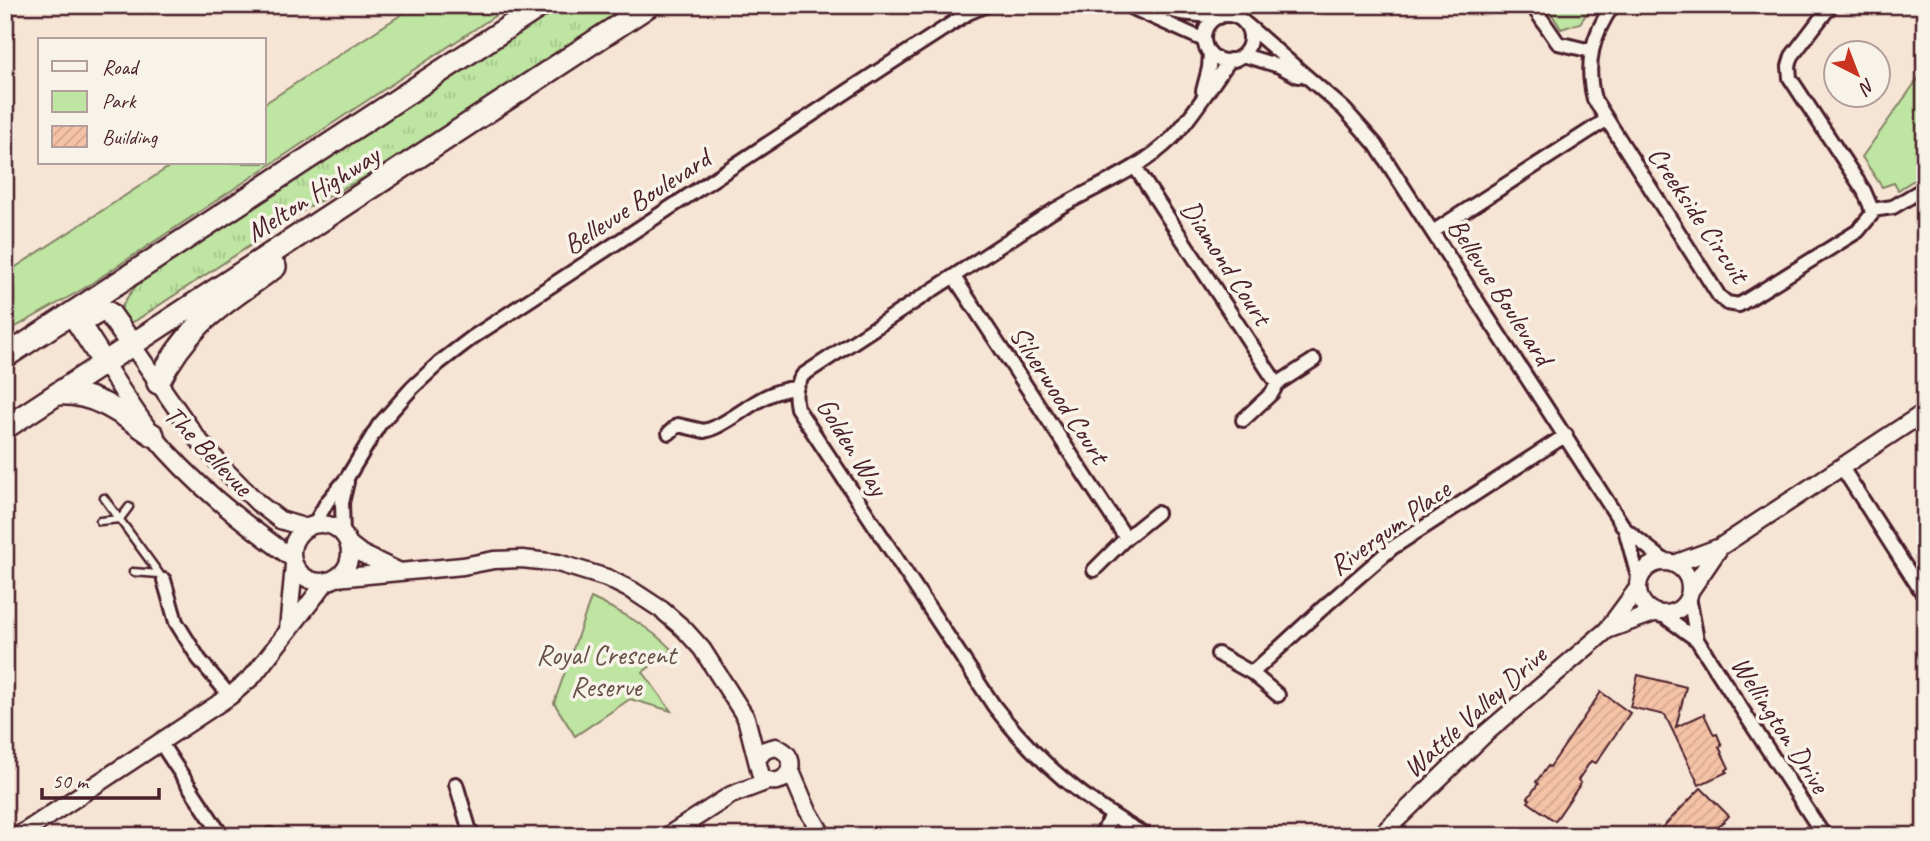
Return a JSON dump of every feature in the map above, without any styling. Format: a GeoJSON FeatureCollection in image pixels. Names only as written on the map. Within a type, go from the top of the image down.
{"type":"FeatureCollection","features":[{"type":"Feature","properties":{"kind":"highway","name":"Melton Highway"},"geometry":{"type":"LineString","coordinates":[[5,357],[76,319],[542,5]]}},
{"type":"Feature","properties":{"kind":"highway","name":"Melton Highway"},"geometry":{"type":"LineString","coordinates":[[5,428],[650,5]]}},
{"type":"Feature","properties":{"kind":"highway"},"geometry":{"type":"LineString","coordinates":[[158,383],[180,347],[205,318],[343,220],[383,181]]}},
{"type":"Feature","properties":{"kind":"highway"},"geometry":{"type":"LineString","coordinates":[[5,372],[76,319],[100,311],[110,314],[132,345]]}},
{"type":"Feature","properties":{"kind":"highway"},"geometry":{"type":"LineString","coordinates":[[76,319],[104,363]]}},
{"type":"Feature","properties":{"kind":"highway"},"geometry":{"type":"LineString","coordinates":[[57,394],[85,395],[116,410],[153,435]]}},
{"type":"Feature","properties":{"kind":"street","name":"Bellevue Boulevard"},"geometry":{"type":"LineString","coordinates":[[311,526],[347,478],[379,425],[439,363],[473,337],[968,13],[987,5]]}},
{"type":"Feature","properties":{"kind":"street"},"geometry":{"type":"LineString","coordinates":[[1126,5],[1204,40]]}},
{"type":"Feature","properties":{"kind":"street"},"geometry":{"type":"LineString","coordinates":[[1145,5],[1181,13],[1234,16],[1246,24],[1250,37],[1243,55],[1230,61],[1210,53],[1204,40],[1208,26],[1219,17]]}},
{"type":"Feature","properties":{"kind":"street"},"geometry":{"type":"LineString","coordinates":[[1532,5],[1559,43],[1591,51]]}},
{"type":"Feature","properties":{"kind":"street","name":"Creekside Circuit"},"geometry":{"type":"LineString","coordinates":[[1613,5],[1602,20],[1591,51],[1590,83],[1594,99],[1719,296],[1727,303],[1744,303],[1858,231],[1872,210]]}},
{"type":"Feature","properties":{"kind":"street"},"geometry":{"type":"LineString","coordinates":[[1830,5],[1792,56],[1790,78],[1864,191],[1872,210],[1901,203],[1925,188]]}},
{"type":"Feature","properties":{"kind":"street","name":"Bellevue Boulevard"},"geometry":{"type":"LineString","coordinates":[[1246,24],[1323,90],[1360,125],[1376,145],[1625,528],[1638,584]]}},
{"type":"Feature","properties":{"kind":"street","name":"Golden Way"},"geometry":{"type":"LineString","coordinates":[[1200,101],[1210,53]]}},
{"type":"Feature","properties":{"kind":"street","name":"Bellevue Boulevard"},"geometry":{"type":"LineString","coordinates":[[1243,55],[1279,66],[1323,90]]}},
{"type":"Feature","properties":{"kind":"street","name":"Golden Way"},"geometry":{"type":"LineString","coordinates":[[1147,836],[1112,816],[1056,774],[1015,734],[797,408],[794,396],[803,375],[1085,191],[1135,167],[1170,139],[1230,61]]}},
{"type":"Feature","properties":{"kind":"street"},"geometry":{"type":"LineString","coordinates":[[1434,231],[1606,120]]}},
{"type":"Feature","properties":{"kind":"street","name":"Diamond Court"},"geometry":{"type":"LineString","coordinates":[[1135,167],[1277,384]]}},
{"type":"Feature","properties":{"kind":"street","name":"Silverwood Court"},"geometry":{"type":"LineString","coordinates":[[954,277],[1126,538]]}},
{"type":"Feature","properties":{"kind":"street","name":"The Bellevue"},"geometry":{"type":"LineString","coordinates":[[132,345],[197,438],[226,471],[258,503],[280,520],[311,526]]}},
{"type":"Feature","properties":{"kind":"street"},"geometry":{"type":"LineString","coordinates":[[1243,420],[1272,393],[1277,384],[1314,360]]}},
{"type":"Feature","properties":{"kind":"street","name":"The Bellevue"},"geometry":{"type":"LineString","coordinates":[[104,363],[153,435],[185,471],[228,511],[293,561]]}},
{"type":"Feature","properties":{"kind":"street"},"geometry":{"type":"LineString","coordinates":[[669,433],[678,425],[704,431],[711,429],[768,394],[796,388]]}},
{"type":"Feature","properties":{"kind":"street"},"geometry":{"type":"LineString","coordinates":[[1720,547],[1686,603],[1675,612],[1657,613],[1642,603],[1638,584],[1649,567],[1720,547],[1925,412]]}},
{"type":"Feature","properties":{"kind":"street","name":"Rivergum Place"},"geometry":{"type":"LineString","coordinates":[[1252,673],[1392,548],[1566,435]]}},
{"type":"Feature","properties":{"kind":"street"},"geometry":{"type":"LineString","coordinates":[[1841,466],[1925,597]]}},
{"type":"Feature","properties":{"kind":"street","name":"Bellevue Boulevard"},"geometry":{"type":"LineString","coordinates":[[346,539],[342,503],[347,478]]}},
{"type":"Feature","properties":{"kind":"street"},"geometry":{"type":"LineString","coordinates":[[1094,570],[1126,538],[1157,513]]}},
{"type":"Feature","properties":{"kind":"street"},"geometry":{"type":"LineString","coordinates":[[288,630],[295,540],[311,526],[330,526],[362,554],[398,571]]}},
{"type":"Feature","properties":{"kind":"street","name":"Bellevue Boulevard"},"geometry":{"type":"LineString","coordinates":[[1625,528],[1670,563]]}},
{"type":"Feature","properties":{"kind":"street"},"geometry":{"type":"LineString","coordinates":[[18,836],[230,696],[253,676],[288,630],[348,563],[346,539]]}},
{"type":"Feature","properties":{"kind":"street"},"geometry":{"type":"LineString","coordinates":[[293,561],[307,579],[331,580],[522,559],[558,563],[607,578],[653,603],[684,629],[722,678],[746,718],[786,753],[807,809],[823,836]]}},
{"type":"Feature","properties":{"kind":"street"},"geometry":{"type":"LineString","coordinates":[[1670,563],[1687,575],[1690,594]]}},
{"type":"Feature","properties":{"kind":"street"},"geometry":{"type":"LineString","coordinates":[[162,577],[176,622],[199,659],[230,696]]}},
{"type":"Feature","properties":{"kind":"street","name":"Wattle Valley Drive"},"geometry":{"type":"LineString","coordinates":[[1380,836],[1485,734],[1607,630],[1638,584]]}},
{"type":"Feature","properties":{"kind":"street","name":"Wellington Drive"},"geometry":{"type":"LineString","coordinates":[[1690,594],[1697,640]]}},
{"type":"Feature","properties":{"kind":"street","name":"Wattle Valley Drive"},"geometry":{"type":"LineString","coordinates":[[1607,630],[1657,613]]}},
{"type":"Feature","properties":{"kind":"street","name":"Wellington Drive"},"geometry":{"type":"LineString","coordinates":[[1657,613],[1697,640],[1824,836]]}},
{"type":"Feature","properties":{"kind":"street"},"geometry":{"type":"LineString","coordinates":[[1218,654],[1252,673],[1278,695]]}},
{"type":"Feature","properties":{"kind":"street"},"geometry":{"type":"LineString","coordinates":[[746,718],[761,776],[807,809]]}},
{"type":"Feature","properties":{"kind":"street"},"geometry":{"type":"LineString","coordinates":[[159,743],[222,836]]}},
{"type":"Feature","properties":{"kind":"street"},"geometry":{"type":"LineString","coordinates":[[731,795],[765,750],[776,747]]}},
{"type":"Feature","properties":{"kind":"street"},"geometry":{"type":"LineString","coordinates":[[667,836],[731,795],[769,781],[783,779],[790,769]]}},
{"type":"Feature","properties":{"kind":"street"},"geometry":{"type":"LineString","coordinates":[[456,784],[469,828],[474,836]]}},
{"type":"Feature","properties":{"kind":"street"},"geometry":{"type":"LineString","coordinates":[[1100,836],[1112,816]]}},
{"type":"Feature","properties":{"kind":"lane"},"geometry":{"type":"LineString","coordinates":[[104,498],[162,577]]}},
{"type":"Feature","properties":{"kind":"lane"},"geometry":{"type":"LineString","coordinates":[[100,521],[120,519],[130,506]]}},
{"type":"Feature","properties":{"kind":"lane"},"geometry":{"type":"LineString","coordinates":[[134,572],[162,577]]}},
{"type":"Feature","properties":{"kind":"green space"},"geometry":{"type":"Polygon","coordinates":[[[416,5],[511,5],[83,289],[5,333],[5,274],[173,164],[266,164],[266,103],[416,5]]]}},
{"type":"Feature","properties":{"kind":"green space"},"geometry":{"type":"Polygon","coordinates":[[[559,5],[633,5],[392,163],[312,205],[128,323],[120,311],[132,290],[146,277],[559,5]]]}},
{"type":"Feature","properties":{"kind":"green space"},"geometry":{"type":"Polygon","coordinates":[[[1546,5],[1593,5],[1580,23],[1561,29],[1546,5]]]}},
{"type":"Feature","properties":{"kind":"green space"},"geometry":{"type":"Polygon","coordinates":[[[1925,69],[1925,173],[1898,190],[1894,183],[1882,187],[1862,157],[1925,69]]]}},
{"type":"Feature","properties":{"kind":"green space","name":"Royal Crescent Reserve"},"geometry":{"type":"Polygon","coordinates":[[[591,598],[624,614],[672,650],[643,672],[671,711],[630,699],[575,736],[554,703],[591,598]]]}},
{"type":"Feature","properties":{"kind":"building"},"geometry":{"type":"Polygon","coordinates":[[[1638,675],[1686,687],[1676,727],[1704,714],[1722,746],[1719,747],[1729,768],[1727,772],[1699,785],[1665,715],[1630,707],[1638,675]]]}},
{"type":"Feature","properties":{"kind":"building"},"geometry":{"type":"Polygon","coordinates":[[[1601,692],[1630,713],[1596,763],[1591,761],[1578,780],[1581,783],[1555,821],[1528,802],[1528,798],[1538,784],[1536,782],[1548,766],[1550,767],[1601,692]]]}},
{"type":"Feature","properties":{"kind":"building"},"geometry":{"type":"Polygon","coordinates":[[[1701,788],[1729,816],[1710,836],[1654,836],[1701,788]]]}}]}
